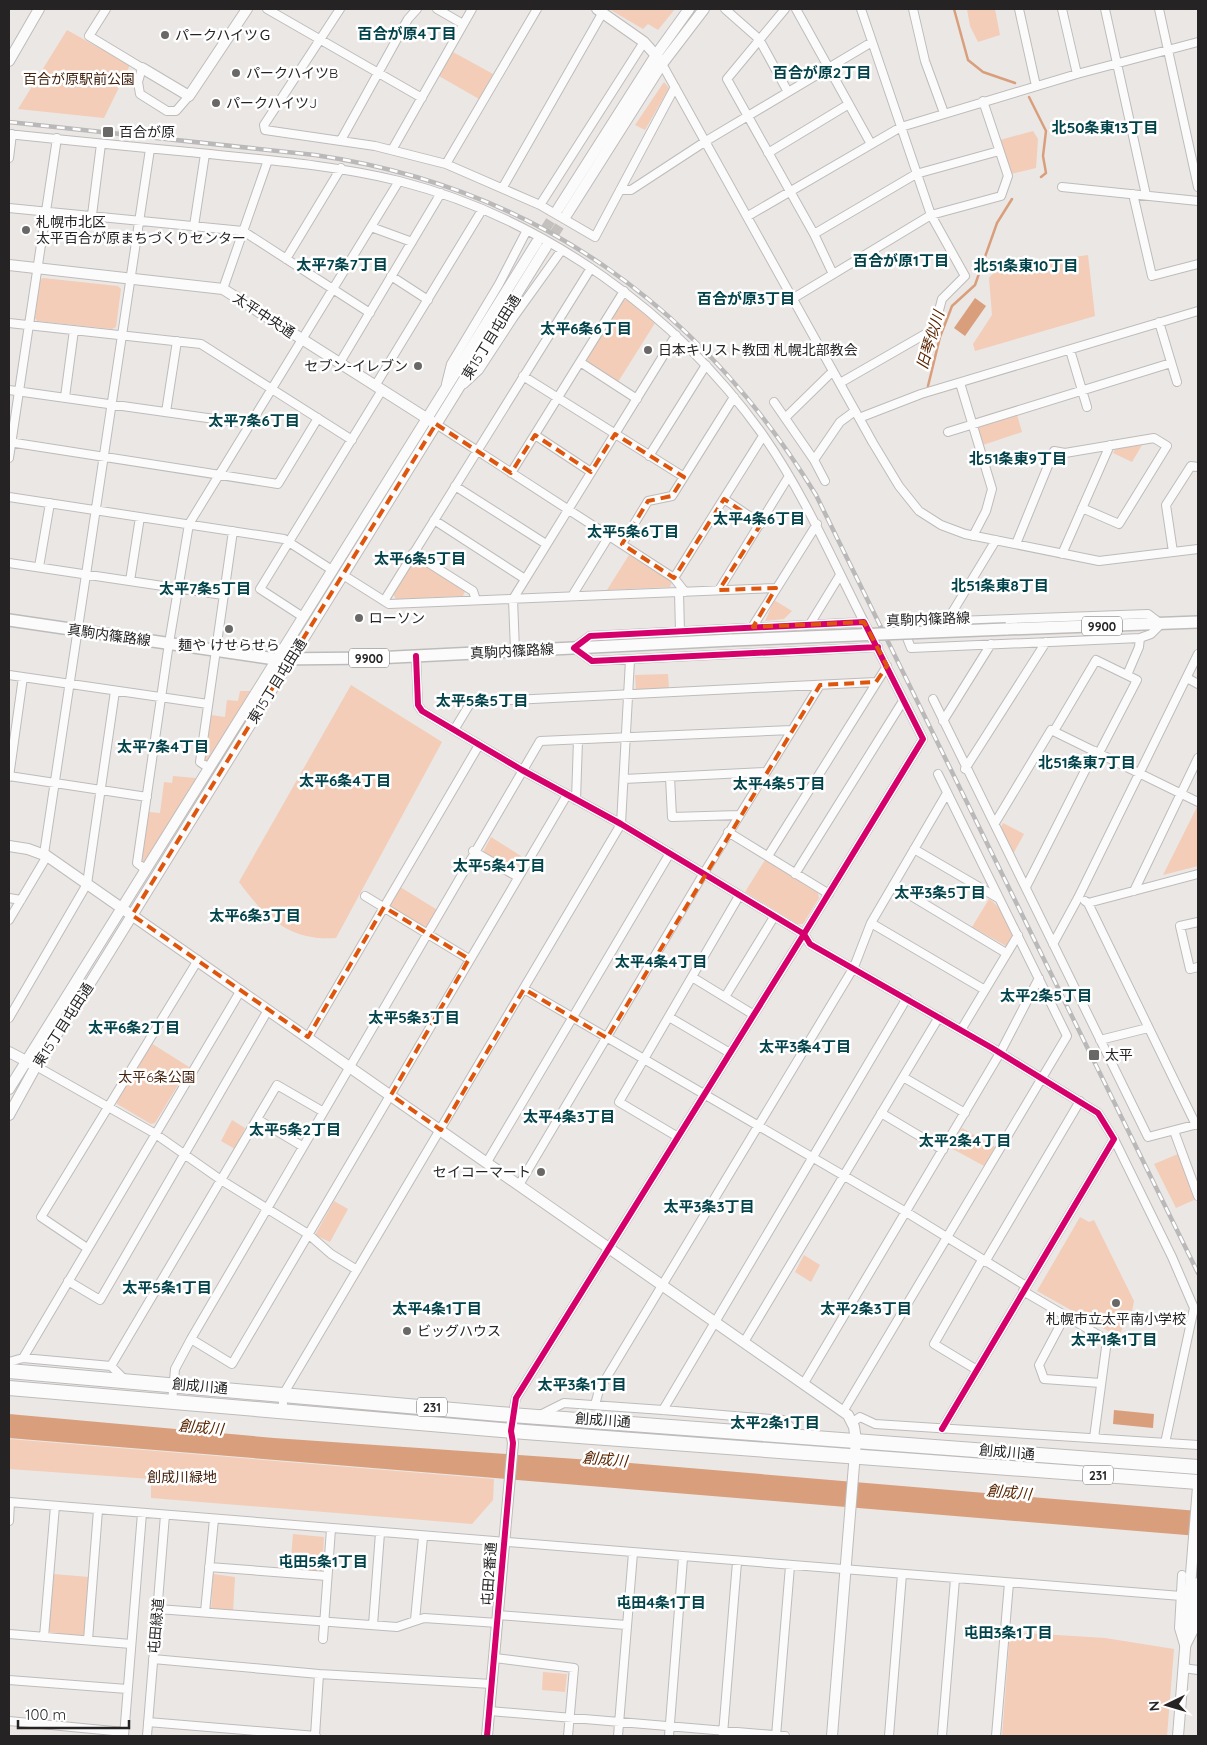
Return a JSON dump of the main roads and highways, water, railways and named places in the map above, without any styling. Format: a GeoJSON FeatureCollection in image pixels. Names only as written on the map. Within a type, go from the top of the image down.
{"type":"FeatureCollection","features":[{"type":"Feature","properties":{"kind":"highway","name":"創成川通"},"geometry":{"type":"LineString","coordinates":[[9,1371],[1198,1467]]}},
{"type":"Feature","properties":{"kind":"highway","name":"創成川通"},"geometry":{"type":"LineString","coordinates":[[9,1388],[511,1431],[1198,1482]]}},
{"type":"Feature","properties":{"kind":"main road","name":"真駒内篠路線"},"geometry":{"type":"LineString","coordinates":[[9,620],[275,659],[416,656],[731,640],[1198,622]]}},
{"type":"Feature","properties":{"kind":"waterway","name":"旧琴似川"},"geometry":{"type":"LineString","coordinates":[[954,9],[968,60],[983,72],[1015,83]]}},
{"type":"Feature","properties":{"kind":"waterway","name":"旧琴似川"},"geometry":{"type":"LineString","coordinates":[[1029,97],[1046,131],[1043,156],[1046,173],[1041,177]]}},
{"type":"Feature","properties":{"kind":"waterway","name":"旧琴似川"},"geometry":{"type":"LineString","coordinates":[[928,386],[940,337],[952,306],[975,285],[997,223],[1012,199]]}},
{"type":"Feature","properties":{"kind":"tunnel"},"geometry":{"type":"LineString","coordinates":[[537,242],[558,209]]}},
{"type":"Feature","properties":{"kind":"tunnel"},"geometry":{"type":"LineString","coordinates":[[546,247],[567,214]]}},
{"type":"Feature","properties":{"kind":"railway"},"geometry":{"type":"LineString","coordinates":[[9,122],[315,155],[395,171],[470,195],[540,227],[605,266],[665,313],[720,367],[770,428],[816,495],[1198,1273]]}},
{"type":"Feature","properties":{"kind":"place","name":"パークハイツＧ"},"geometry":{"type":"Point","coordinates":[165,35]}},
{"type":"Feature","properties":{"kind":"place","name":"パークハイツB"},"geometry":{"type":"Point","coordinates":[236,73]}},
{"type":"Feature","properties":{"kind":"place","name":"パークハイツJ"},"geometry":{"type":"Point","coordinates":[216,103]}},
{"type":"Feature","properties":{"kind":"place","name":"百合が原"},"geometry":{"type":"Point","coordinates":[108,132]}},
{"type":"Feature","properties":{"kind":"place","name":"札幌市北区 太平百合が原まちづくりセンター"},"geometry":{"type":"Point","coordinates":[26,230]}},
{"type":"Feature","properties":{"kind":"place","name":"日本キリスト教団 札幌北部教会"},"geometry":{"type":"Point","coordinates":[648,350]}},
{"type":"Feature","properties":{"kind":"place","name":"セブン-イレブン"},"geometry":{"type":"Point","coordinates":[418,366]}},
{"type":"Feature","properties":{"kind":"place","name":"ローソン"},"geometry":{"type":"Point","coordinates":[359,618]}},
{"type":"Feature","properties":{"kind":"place","name":"麺や けせらせら"},"geometry":{"type":"Point","coordinates":[229,629]}},
{"type":"Feature","properties":{"kind":"place","name":"太平"},"geometry":{"type":"Point","coordinates":[1094,1055]}},
{"type":"Feature","properties":{"kind":"place","name":"セイコーマート"},"geometry":{"type":"Point","coordinates":[541,1172]}},
{"type":"Feature","properties":{"kind":"place","name":"札幌市立太平南小学校"},"geometry":{"type":"Point","coordinates":[1116,1303]}},
{"type":"Feature","properties":{"kind":"place","name":"ビッグハウス"},"geometry":{"type":"Point","coordinates":[407,1331]}},
{"type":"Feature","properties":{"kind":"district","name":"百合が原4丁目"},"geometry":{"type":"Point","coordinates":[407,33]}},
{"type":"Feature","properties":{"kind":"district","name":"百合が原2丁目"},"geometry":{"type":"Point","coordinates":[822,72]}},
{"type":"Feature","properties":{"kind":"district","name":"北50条東13丁目"},"geometry":{"type":"Point","coordinates":[1105,127]}},
{"type":"Feature","properties":{"kind":"district","name":"百合が原1丁目"},"geometry":{"type":"Point","coordinates":[901,260]}},
{"type":"Feature","properties":{"kind":"district","name":"太平7条7丁目"},"geometry":{"type":"Point","coordinates":[342,264]}},
{"type":"Feature","properties":{"kind":"district","name":"北51条東10丁目"},"geometry":{"type":"Point","coordinates":[1026,265]}},
{"type":"Feature","properties":{"kind":"district","name":"百合が原3丁目"},"geometry":{"type":"Point","coordinates":[746,298]}},
{"type":"Feature","properties":{"kind":"district","name":"太平6条6丁目"},"geometry":{"type":"Point","coordinates":[586,328]}},
{"type":"Feature","properties":{"kind":"district","name":"太平7条6丁目"},"geometry":{"type":"Point","coordinates":[254,420]}},
{"type":"Feature","properties":{"kind":"district","name":"北51条東9丁目"},"geometry":{"type":"Point","coordinates":[1018,458]}},
{"type":"Feature","properties":{"kind":"district","name":"太平4条6丁目"},"geometry":{"type":"Point","coordinates":[759,518]}},
{"type":"Feature","properties":{"kind":"district","name":"太平5条6丁目"},"geometry":{"type":"Point","coordinates":[633,531]}},
{"type":"Feature","properties":{"kind":"district","name":"太平6条5丁目"},"geometry":{"type":"Point","coordinates":[420,558]}},
{"type":"Feature","properties":{"kind":"district","name":"北51条東8丁目"},"geometry":{"type":"Point","coordinates":[1000,585]}},
{"type":"Feature","properties":{"kind":"district","name":"太平7条5丁目"},"geometry":{"type":"Point","coordinates":[205,588]}},
{"type":"Feature","properties":{"kind":"district","name":"太平5条5丁目"},"geometry":{"type":"Point","coordinates":[482,700]}},
{"type":"Feature","properties":{"kind":"district","name":"太平7条4丁目"},"geometry":{"type":"Point","coordinates":[163,746]}},
{"type":"Feature","properties":{"kind":"district","name":"北51条東7丁目"},"geometry":{"type":"Point","coordinates":[1087,762]}},
{"type":"Feature","properties":{"kind":"district","name":"太平6条4丁目"},"geometry":{"type":"Point","coordinates":[345,780]}},
{"type":"Feature","properties":{"kind":"district","name":"太平4条5丁目"},"geometry":{"type":"Point","coordinates":[779,783]}},
{"type":"Feature","properties":{"kind":"district","name":"太平5条4丁目"},"geometry":{"type":"Point","coordinates":[499,865]}},
{"type":"Feature","properties":{"kind":"district","name":"太平3条5丁目"},"geometry":{"type":"Point","coordinates":[940,892]}},
{"type":"Feature","properties":{"kind":"district","name":"太平6条3丁目"},"geometry":{"type":"Point","coordinates":[255,915]}},
{"type":"Feature","properties":{"kind":"district","name":"太平4条4丁目"},"geometry":{"type":"Point","coordinates":[661,961]}},
{"type":"Feature","properties":{"kind":"district","name":"太平2条5丁目"},"geometry":{"type":"Point","coordinates":[1046,995]}},
{"type":"Feature","properties":{"kind":"district","name":"太平5条3丁目"},"geometry":{"type":"Point","coordinates":[414,1017]}},
{"type":"Feature","properties":{"kind":"district","name":"太平6条2丁目"},"geometry":{"type":"Point","coordinates":[134,1027]}},
{"type":"Feature","properties":{"kind":"district","name":"太平3条4丁目"},"geometry":{"type":"Point","coordinates":[805,1046]}},
{"type":"Feature","properties":{"kind":"district","name":"太平4条3丁目"},"geometry":{"type":"Point","coordinates":[569,1116]}},
{"type":"Feature","properties":{"kind":"district","name":"太平5条2丁目"},"geometry":{"type":"Point","coordinates":[295,1129]}},
{"type":"Feature","properties":{"kind":"district","name":"太平2条4丁目"},"geometry":{"type":"Point","coordinates":[965,1140]}},
{"type":"Feature","properties":{"kind":"district","name":"太平3条3丁目"},"geometry":{"type":"Point","coordinates":[709,1206]}},
{"type":"Feature","properties":{"kind":"district","name":"太平5条1丁目"},"geometry":{"type":"Point","coordinates":[167,1287]}},
{"type":"Feature","properties":{"kind":"district","name":"太平4条1丁目"},"geometry":{"type":"Point","coordinates":[437,1308]}},
{"type":"Feature","properties":{"kind":"district","name":"太平2条3丁目"},"geometry":{"type":"Point","coordinates":[866,1308]}},
{"type":"Feature","properties":{"kind":"district","name":"太平1条1丁目"},"geometry":{"type":"Point","coordinates":[1114,1339]}},
{"type":"Feature","properties":{"kind":"district","name":"太平3条1丁目"},"geometry":{"type":"Point","coordinates":[582,1384]}},
{"type":"Feature","properties":{"kind":"district","name":"太平2条1丁目"},"geometry":{"type":"Point","coordinates":[775,1422]}},
{"type":"Feature","properties":{"kind":"district","name":"屯田5条1丁目"},"geometry":{"type":"Point","coordinates":[323,1561]}},
{"type":"Feature","properties":{"kind":"district","name":"屯田4条1丁目"},"geometry":{"type":"Point","coordinates":[661,1602]}},
{"type":"Feature","properties":{"kind":"district","name":"屯田3条1丁目"},"geometry":{"type":"Point","coordinates":[1008,1632]}},
{"type":"Feature","properties":{"kind":"park label","name":"百合が原駅前公園"},"geometry":{"type":"Point","coordinates":[79,79]}},
{"type":"Feature","properties":{"kind":"park label","name":"太平6条公園"},"geometry":{"type":"Point","coordinates":[157,1077]}},
{"type":"Feature","properties":{"kind":"park label","name":"創成川緑地"},"geometry":{"type":"Point","coordinates":[182,1477]}},
{"type":"Feature","properties":{"kind":"water label","name":"創成川"},"geometry":{"type":"Point","coordinates":[201,1427]}},
{"type":"Feature","properties":{"kind":"water label","name":"創成川"},"geometry":{"type":"Point","coordinates":[605,1459]}},
{"type":"Feature","properties":{"kind":"water label","name":"創成川"},"geometry":{"type":"Point","coordinates":[1009,1492]}}]}
